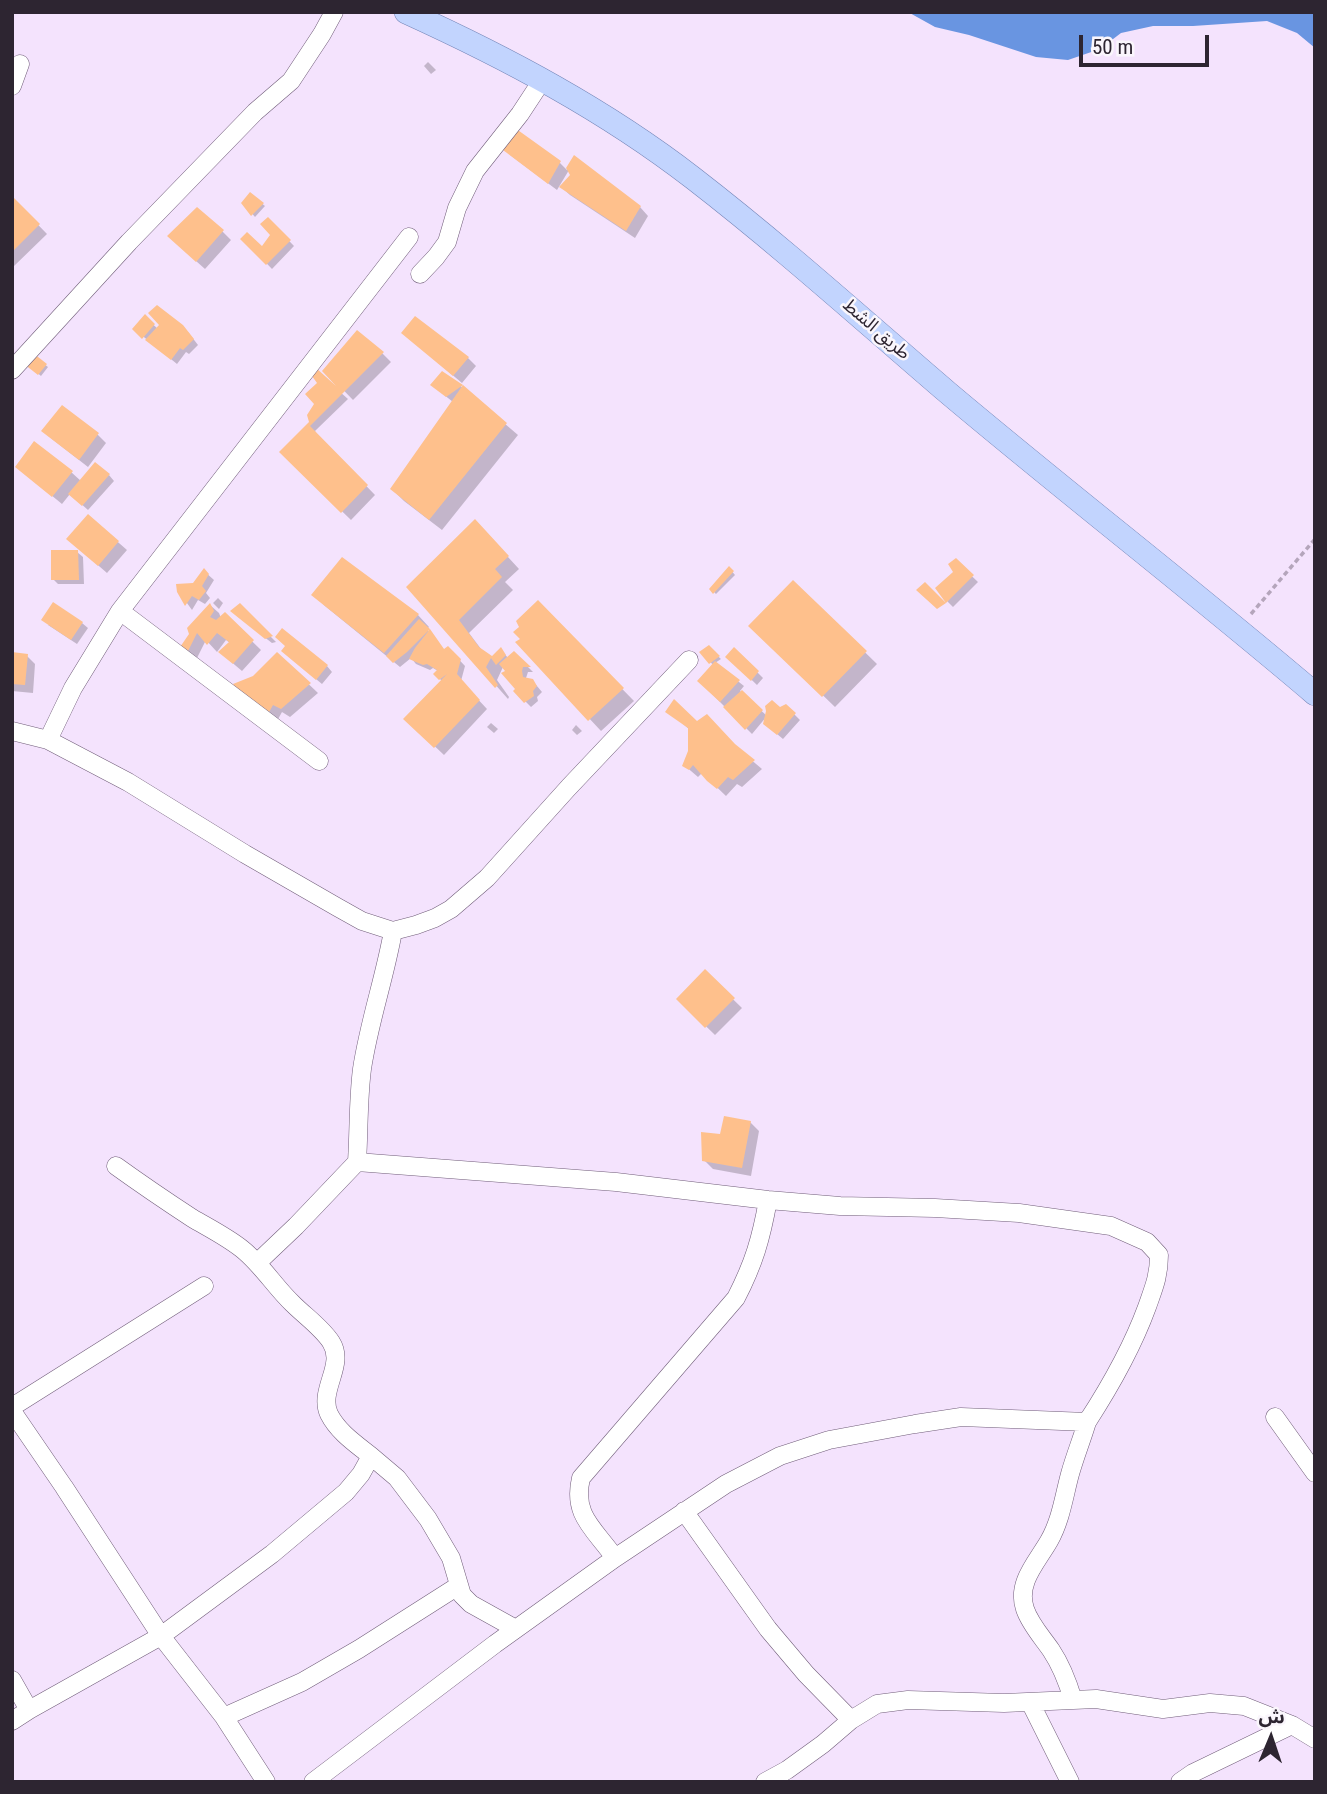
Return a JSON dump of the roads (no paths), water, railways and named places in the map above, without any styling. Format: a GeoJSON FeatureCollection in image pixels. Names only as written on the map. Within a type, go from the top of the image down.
{"type":"FeatureCollection","features":[{"type":"Feature","properties":{"kind":"main road","name":"طريق الشط"},"geometry":{"type":"LineString","coordinates":[[406,12],[544,79],[691,177],[796,261],[946,391],[1315,694]]}},
{"type":"Feature","properties":{"kind":"street"},"geometry":{"type":"LineString","coordinates":[[12,370],[129,242],[255,113],[291,81],[334,12]]}},
{"type":"Feature","properties":{"kind":"street"},"geometry":{"type":"LineString","coordinates":[[12,86],[20,64]]}},
{"type":"Feature","properties":{"kind":"street"},"geometry":{"type":"LineString","coordinates":[[420,274],[447,242],[457,208],[475,171],[544,79]]}},
{"type":"Feature","properties":{"kind":"street"},"geometry":{"type":"LineString","coordinates":[[48,740],[73,688],[120,611],[409,237]]}},
{"type":"Feature","properties":{"kind":"street"},"geometry":{"type":"LineString","coordinates":[[120,611],[318,761]]}},
{"type":"Feature","properties":{"kind":"street"},"geometry":{"type":"LineString","coordinates":[[12,731],[48,740],[128,782],[246,855],[362,921],[393,930],[435,918],[451,909],[487,878],[690,660]]}},
{"type":"Feature","properties":{"kind":"street"},"geometry":{"type":"LineString","coordinates":[[257,1263],[357,1162],[362,1071],[393,930]]}},
{"type":"Feature","properties":{"kind":"street"},"geometry":{"type":"LineString","coordinates":[[357,1162],[616,1182],[840,1206],[1019,1213],[1111,1226],[1147,1242],[1159,1255],[1159,1274],[1138,1333],[1115,1378],[1087,1422],[1058,1519],[1050,1539],[1025,1580],[1022,1593],[1025,1610],[1053,1652],[1067,1680],[1073,1700]]}},
{"type":"Feature","properties":{"kind":"street"},"geometry":{"type":"LineString","coordinates":[[117,1166],[243,1250],[332,1343],[336,1361],[326,1406],[330,1417],[341,1431],[397,1478],[428,1519],[451,1558],[462,1595],[471,1604],[516,1629]]}},
{"type":"Feature","properties":{"kind":"street"},"geometry":{"type":"LineString","coordinates":[[615,1558],[584,1519],[578,1491],[581,1478],[736,1298],[749,1272],[761,1237],[768,1200]]}},
{"type":"Feature","properties":{"kind":"street"},"geometry":{"type":"LineString","coordinates":[[204,1286],[14,1417],[161,1636],[224,1717],[266,1782]]}},
{"type":"Feature","properties":{"kind":"street"},"geometry":{"type":"LineString","coordinates":[[313,1782],[615,1558],[726,1484],[780,1456],[829,1440],[961,1417],[1087,1422]]}},
{"type":"Feature","properties":{"kind":"street"},"geometry":{"type":"LineString","coordinates":[[1275,1417],[1315,1473]]}},
{"type":"Feature","properties":{"kind":"street"},"geometry":{"type":"LineString","coordinates":[[12,1721],[161,1636],[272,1554],[346,1492],[371,1456]]}},
{"type":"Feature","properties":{"kind":"street"},"geometry":{"type":"LineString","coordinates":[[684,1511],[768,1629],[806,1674],[851,1720]]}},
{"type":"Feature","properties":{"kind":"street"},"geometry":{"type":"LineString","coordinates":[[224,1717],[313,1676],[458,1586]]}},
{"type":"Feature","properties":{"kind":"street"},"geometry":{"type":"LineString","coordinates":[[12,1680],[29,1710]]}},
{"type":"Feature","properties":{"kind":"street"},"geometry":{"type":"LineString","coordinates":[[765,1782],[787,1770],[851,1720],[877,1704],[908,1700],[1030,1702],[1096,1699],[1163,1709],[1210,1703],[1244,1706],[1292,1725],[1315,1739]]}},
{"type":"Feature","properties":{"kind":"street"},"geometry":{"type":"LineString","coordinates":[[1030,1702],[1070,1782]]}},
{"type":"Feature","properties":{"kind":"street"},"geometry":{"type":"LineString","coordinates":[[1180,1782],[1193,1773],[1292,1725]]}},
{"type":"Feature","properties":{"kind":"water"},"geometry":{"type":"Polygon","coordinates":[[[908,12],[1315,12],[1315,48],[1297,33],[1267,21],[1153,26],[1121,33],[1100,49],[1068,60],[1036,57],[935,27],[908,12]]]}}]}
